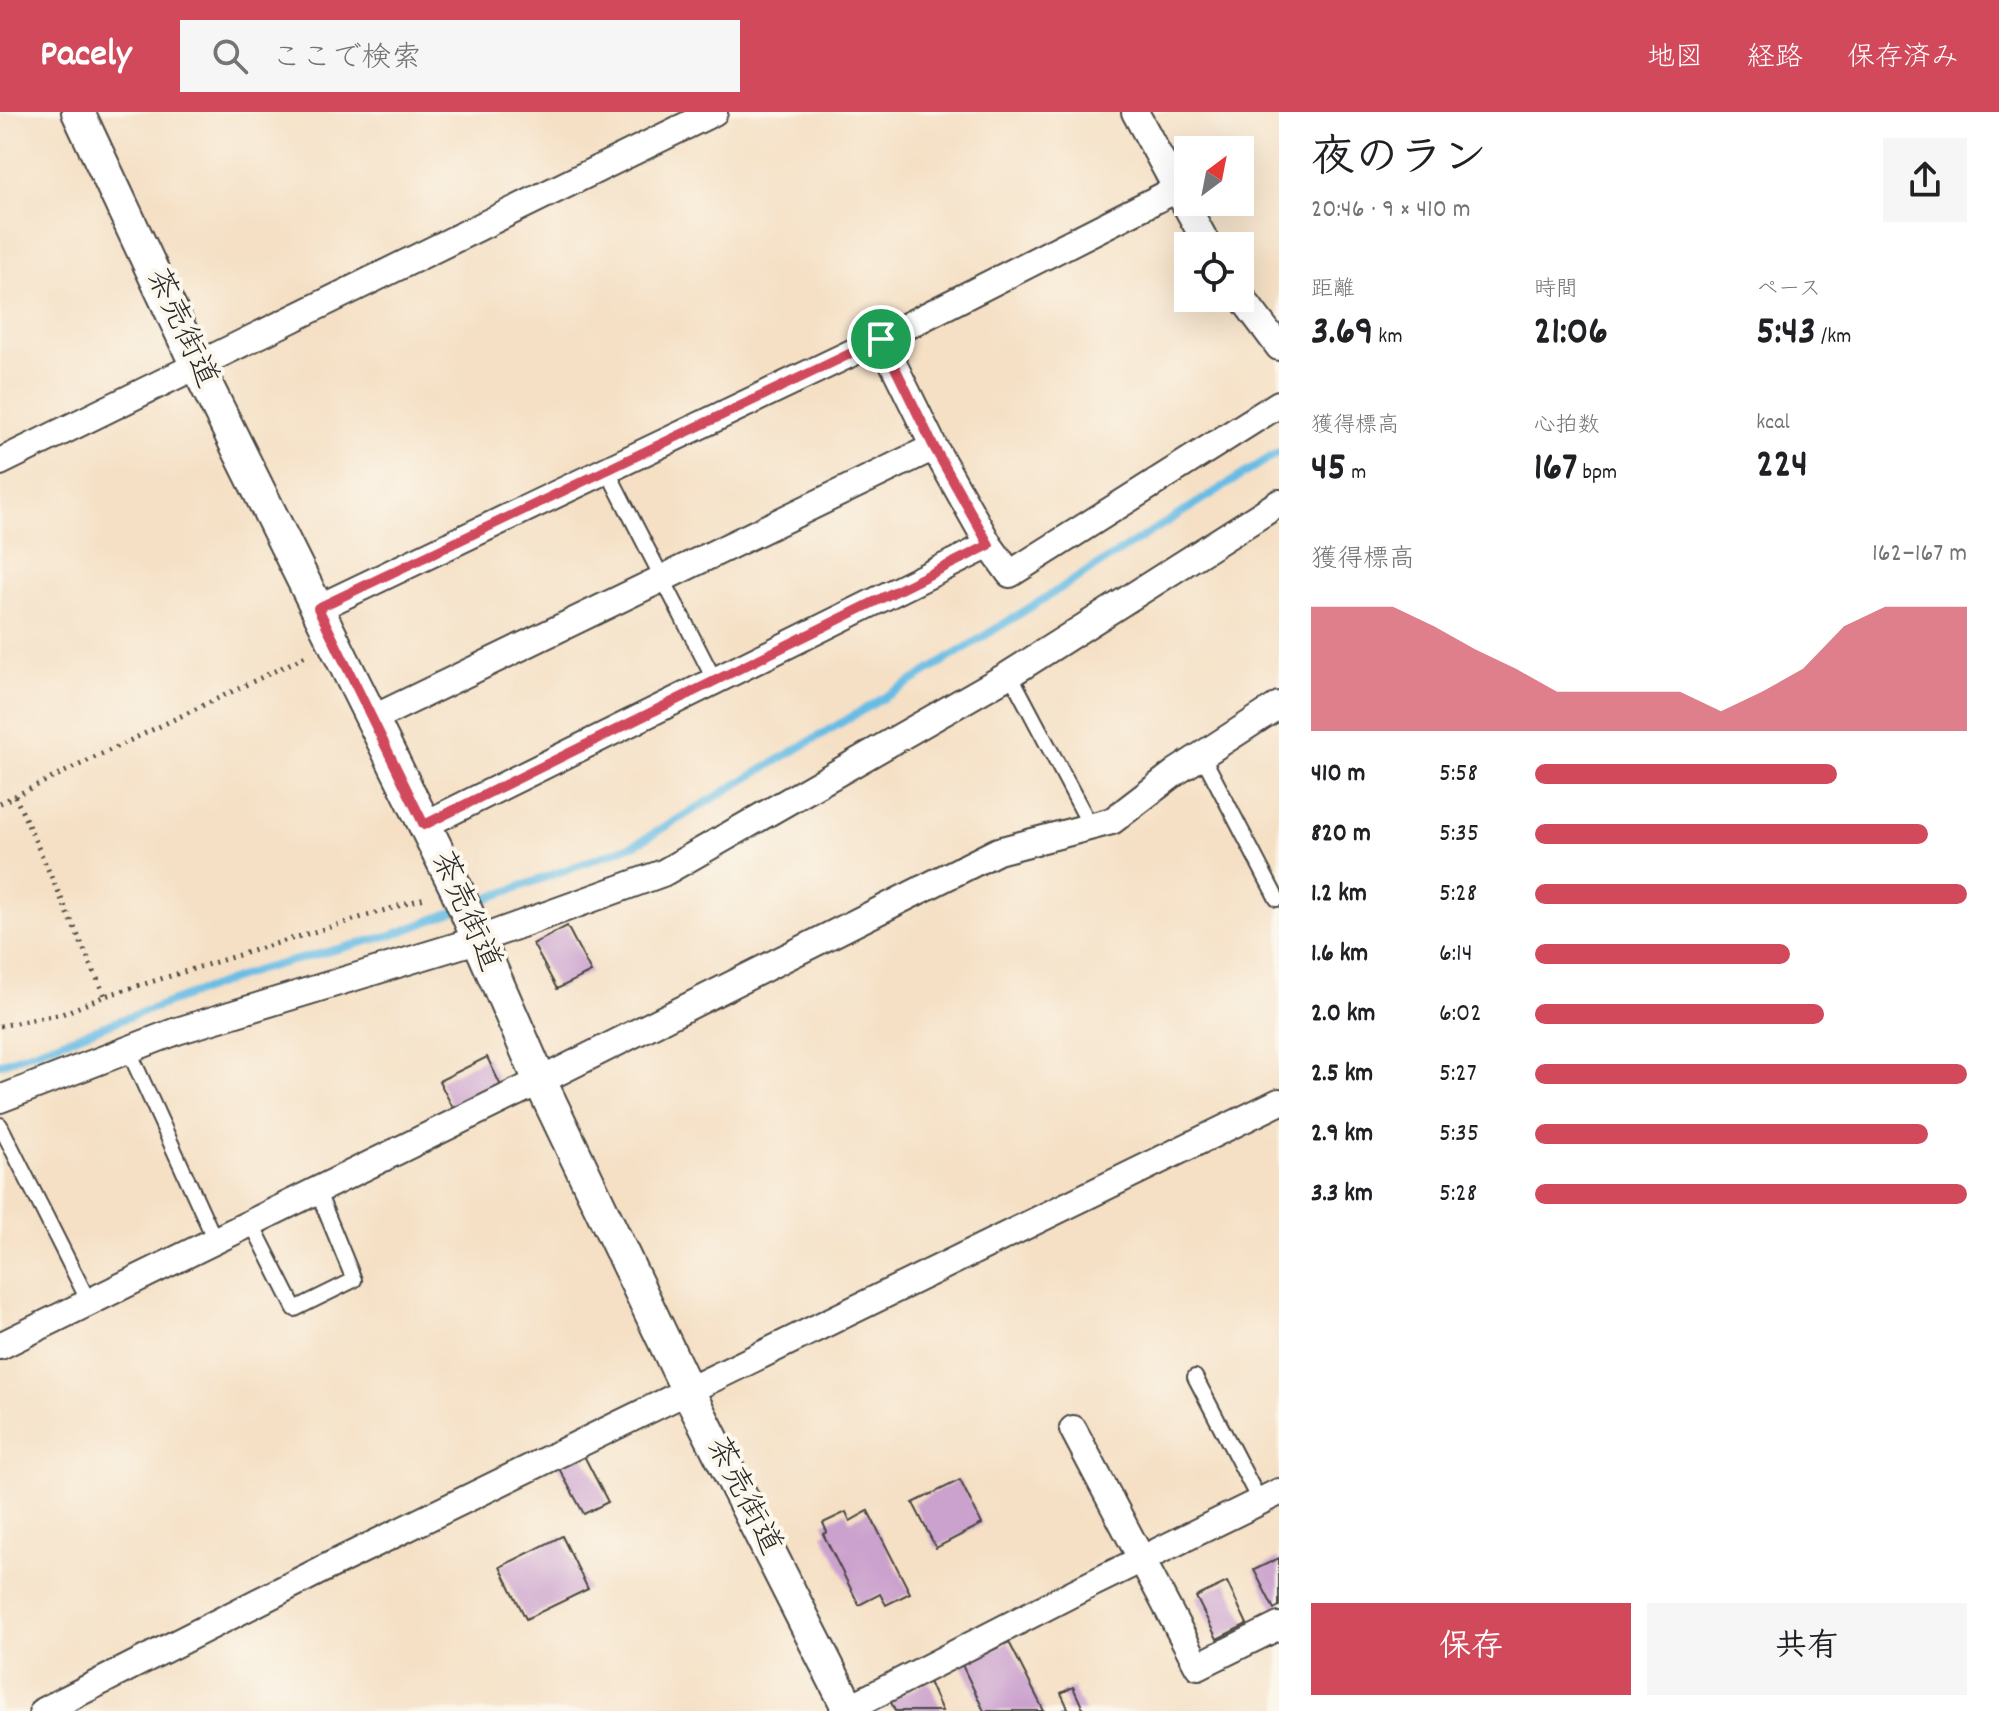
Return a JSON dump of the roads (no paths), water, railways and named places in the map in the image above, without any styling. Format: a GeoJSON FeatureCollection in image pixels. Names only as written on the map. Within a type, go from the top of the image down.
{"type":"FeatureCollection","features":[{"type":"Feature","properties":{"kind":"street","name":"茶売街道"},"geometry":{"type":"LineString","coordinates":[[78,112],[197,366],[456,888],[540,1081],[688,1391],[847,1710]]}},
{"type":"Feature","properties":{"kind":"street"},"geometry":{"type":"LineString","coordinates":[[0,462],[714,112]]}},
{"type":"Feature","properties":{"kind":"street"},"geometry":{"type":"LineString","coordinates":[[1135,112],[1174,184]]}},
{"type":"Feature","properties":{"kind":"street"},"geometry":{"type":"LineString","coordinates":[[318,608],[881,339],[1174,191]]}},
{"type":"Feature","properties":{"kind":"street"},"geometry":{"type":"LineString","coordinates":[[1253,312],[1279,347]]}},
{"type":"Feature","properties":{"kind":"street"},"geometry":{"type":"LineString","coordinates":[[881,339],[934,447],[989,545],[1010,574],[1279,404]]}},
{"type":"Feature","properties":{"kind":"street"},"geometry":{"type":"LineString","coordinates":[[372,719],[934,447]]}},
{"type":"Feature","properties":{"kind":"street"},"geometry":{"type":"LineString","coordinates":[[0,1099],[177,1031],[663,873],[1010,674],[1279,503]]}},
{"type":"Feature","properties":{"kind":"street"},"geometry":{"type":"LineString","coordinates":[[424,825],[716,683],[989,545]]}},
{"type":"Feature","properties":{"kind":"street"},"geometry":{"type":"LineString","coordinates":[[0,1346],[540,1081],[998,851],[1112,821],[1202,755],[1279,705]]}},
{"type":"Feature","properties":{"kind":"street"},"geometry":{"type":"LineString","coordinates":[[43,1711],[325,1568],[1279,1102]]}},
{"type":"Feature","properties":{"kind":"street"},"geometry":{"type":"LineString","coordinates":[[1073,1429],[1198,1666],[1279,1626]]}},
{"type":"Feature","properties":{"kind":"street"},"geometry":{"type":"LineString","coordinates":[[847,1710],[1269,1497]]}},
{"type":"Feature","properties":{"kind":"lane"},"geometry":{"type":"LineString","coordinates":[[607,470],[716,683]]}},
{"type":"Feature","properties":{"kind":"lane"},"geometry":{"type":"LineString","coordinates":[[1010,674],[1091,827]]}},
{"type":"Feature","properties":{"kind":"lane"},"geometry":{"type":"LineString","coordinates":[[1202,755],[1277,899]]}},
{"type":"Feature","properties":{"kind":"lane"},"geometry":{"type":"LineString","coordinates":[[128,1049],[215,1240]]}},
{"type":"Feature","properties":{"kind":"lane"},"geometry":{"type":"LineString","coordinates":[[0,1125],[89,1302]]}},
{"type":"Feature","properties":{"kind":"lane"},"geometry":{"type":"LineString","coordinates":[[251,1222],[295,1309],[354,1280],[317,1190]]}},
{"type":"Feature","properties":{"kind":"lane"},"geometry":{"type":"LineString","coordinates":[[1195,1377],[1269,1497]]}},
{"type":"Feature","properties":{"kind":"waterway"},"geometry":{"type":"LineString","coordinates":[[470,905],[636,844],[917,678],[1279,452]]}},
{"type":"Feature","properties":{"kind":"waterway"},"geometry":{"type":"LineString","coordinates":[[0,1064],[258,970],[395,934],[458,910]]}}]}
